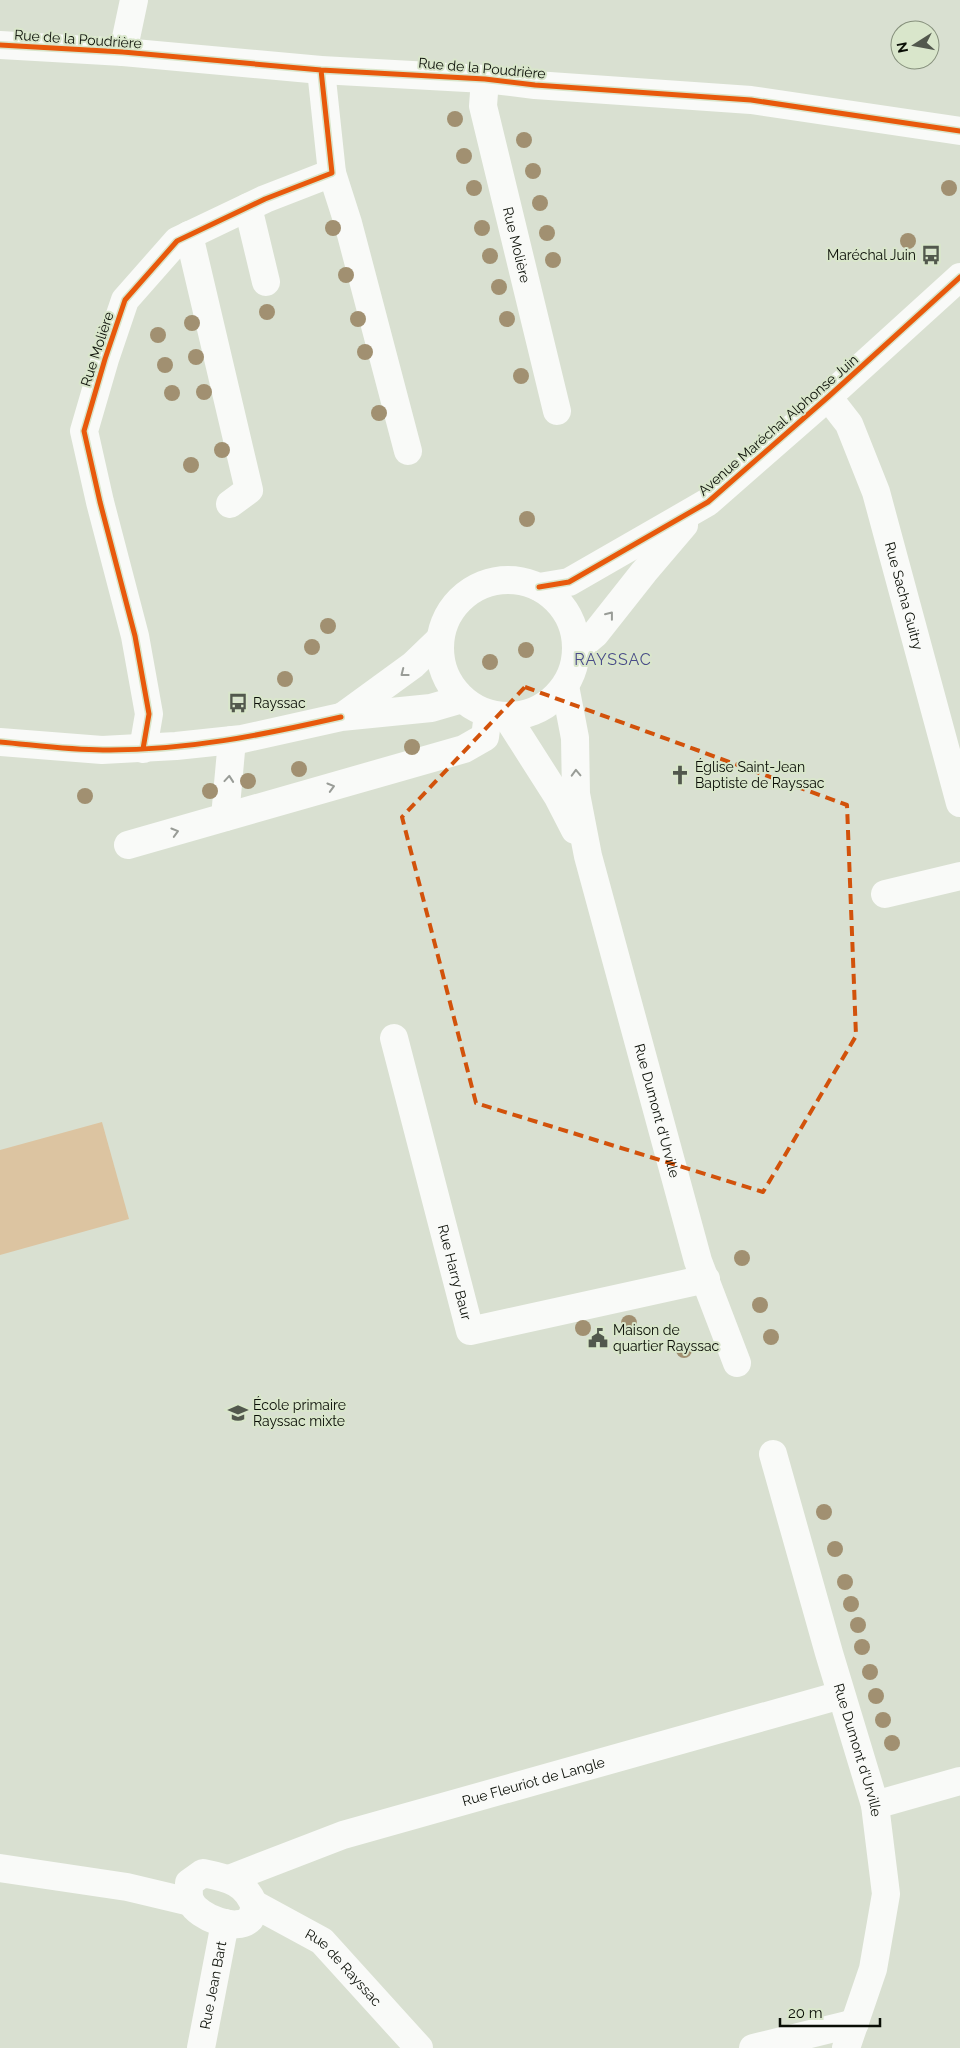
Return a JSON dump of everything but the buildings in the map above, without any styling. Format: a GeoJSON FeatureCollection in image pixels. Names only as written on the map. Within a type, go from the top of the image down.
{"type":"FeatureCollection","features":[{"type":"Feature","properties":{"kind":"street"},"geometry":{"type":"LineString","coordinates":[[123,52],[134,0]]}},
{"type":"Feature","properties":{"kind":"street","name":"Rue de la Poudrière"},"geometry":{"type":"LineString","coordinates":[[0,45],[123,52],[321,70],[485,79],[535,85],[750,100],[960,130]]}},
{"type":"Feature","properties":{"kind":"street"},"geometry":{"type":"LineString","coordinates":[[321,70],[332,173],[348,223],[408,451]]}},
{"type":"Feature","properties":{"kind":"street","name":"Rue Molière"},"geometry":{"type":"LineString","coordinates":[[485,79],[483,106],[557,411]]}},
{"type":"Feature","properties":{"kind":"street","name":"Rue Molière"},"geometry":{"type":"LineString","coordinates":[[143,749],[150,714],[135,636],[100,502],[84,431],[125,300],[178,240],[248,207],[332,173]]}},
{"type":"Feature","properties":{"kind":"street"},"geometry":{"type":"LineString","coordinates":[[248,207],[266,282]]}},
{"type":"Feature","properties":{"kind":"street"},"geometry":{"type":"LineString","coordinates":[[190,235],[249,490],[230,504]]}},
{"type":"Feature","properties":{"kind":"street","name":"Avenue Maréchal Alphonse Juin"},"geometry":{"type":"LineString","coordinates":[[576,650],[595,634],[644,572],[698,509],[828,397],[960,277]]}},
{"type":"Feature","properties":{"kind":"street","name":"Rue Sacha Guitry"},"geometry":{"type":"LineString","coordinates":[[828,397],[849,424],[876,492],[960,803]]}},
{"type":"Feature","properties":{"kind":"street","name":"Avenue Maréchal Alphonse Juin"},"geometry":{"type":"LineString","coordinates":[[539,586],[569,582],[698,509]]}},
{"type":"Feature","properties":{"kind":"street"},"geometry":{"type":"LineString","coordinates":[[496,580],[518,580],[539,586],[555,598],[567,613],[574,631],[576,650],[573,669],[565,686],[554,699],[540,709],[525,715],[497,716],[474,708],[462,700],[448,682],[440,662],[440,640],[446,619],[458,601],[475,587],[496,580]]}},
{"type":"Feature","properties":{"kind":"street"},"geometry":{"type":"LineString","coordinates":[[341,717],[413,665],[440,640]]}},
{"type":"Feature","properties":{"kind":"street","name":"Rue Dumont d'Urville"},"geometry":{"type":"LineString","coordinates":[[565,686],[575,738],[576,794],[588,856],[696,1251],[737,1362]]}},
{"type":"Feature","properties":{"kind":"street"},"geometry":{"type":"LineString","coordinates":[[0,742],[102,750],[143,749],[232,740],[268,734],[341,717],[431,708],[462,700]]}},
{"type":"Feature","properties":{"kind":"street"},"geometry":{"type":"LineString","coordinates":[[128,845],[464,749],[485,737],[497,716]]}},
{"type":"Feature","properties":{"kind":"street","name":"Rue Dumont d'Urville"},"geometry":{"type":"LineString","coordinates":[[497,716],[558,797],[588,856]]}},
{"type":"Feature","properties":{"kind":"street"},"geometry":{"type":"LineString","coordinates":[[225,817],[232,740]]}},
{"type":"Feature","properties":{"kind":"street"},"geometry":{"type":"LineString","coordinates":[[885,894],[960,876]]}},
{"type":"Feature","properties":{"kind":"street","name":"Rue Harry Baur"},"geometry":{"type":"LineString","coordinates":[[394,1038],[470,1331],[706,1279]]}},
{"type":"Feature","properties":{"kind":"street","name":"Rue Dumont d'Urville"},"geometry":{"type":"LineString","coordinates":[[773,1454],[842,1695],[876,1805],[886,1894],[873,1969],[850,2036]]}},
{"type":"Feature","properties":{"kind":"street","name":"Rue Fleuriot de Langle"},"geometry":{"type":"LineString","coordinates":[[229,1879],[343,1835],[842,1695]]}},
{"type":"Feature","properties":{"kind":"street"},"geometry":{"type":"LineString","coordinates":[[876,1805],[960,1781]]}},
{"type":"Feature","properties":{"kind":"street"},"geometry":{"type":"LineString","coordinates":[[0,1868],[127,1887],[190,1902],[201,1914],[224,1923],[240,1924],[250,1920],[255,1908],[251,1895],[237,1883],[229,1879],[203,1873],[189,1882],[190,1902]]}},
{"type":"Feature","properties":{"kind":"street","name":"Rue de Rayssac"},"geometry":{"type":"LineString","coordinates":[[254,1904],[322,1941],[419,2048]]}},
{"type":"Feature","properties":{"kind":"street","name":"Rue Jean Bart"},"geometry":{"type":"LineString","coordinates":[[201,2048],[224,1923]]}},
{"type":"Feature","properties":{"kind":"street"},"geometry":{"type":"LineString","coordinates":[[753,2048],[850,2036]]}},
{"type":"Feature","properties":{"kind":"highlighted area"},"geometry":{"type":"Polygon","coordinates":[[[525,687],[847,805],[856,1036],[763,1192],[476,1103],[402,817],[525,687]]]}},
{"type":"Feature","properties":{"kind":"shaded area"},"geometry":{"type":"Polygon","coordinates":[[[102,1122],[129,1219],[0,1255],[0,1150],[102,1122]]]}},
{"type":"Feature","properties":{"kind":"cycle path"},"geometry":{"type":"LineString","coordinates":[[0,45],[123,52],[321,70],[485,79],[535,85],[751,100],[960,131]]}},
{"type":"Feature","properties":{"kind":"cycle path"},"geometry":{"type":"LineString","coordinates":[[143,749],[149,714],[135,636],[100,502],[84,431],[125,300],[177,241],[265,199],[332,173],[321,70]]}},
{"type":"Feature","properties":{"kind":"cycle path"},"geometry":{"type":"LineString","coordinates":[[539,587],[569,582],[708,502],[828,397],[960,277]]}},
{"type":"Feature","properties":{"kind":"cycle path"},"geometry":{"type":"LineString","coordinates":[[0,742],[90,750],[163,748],[253,736],[341,717]]}},
{"type":"Feature","properties":{"kind":"place","name":"Maréchal Juin"},"geometry":{"type":"Point","coordinates":[931,255]}},
{"type":"Feature","properties":{"kind":"place","name":"Rayssac"},"geometry":{"type":"Point","coordinates":[238,703]}},
{"type":"Feature","properties":{"kind":"place","name":"Église Saint-Jean Baptiste de Rayssac"},"geometry":{"type":"Point","coordinates":[680,775]}},
{"type":"Feature","properties":{"kind":"place","name":"Maison de quartier Rayssac"},"geometry":{"type":"Point","coordinates":[598,1338]}},
{"type":"Feature","properties":{"kind":"place","name":"École primaire Rayssac mixte"},"geometry":{"type":"Point","coordinates":[238,1413]}},
{"type":"Feature","properties":{"kind":"district","name":"RAYSSAC"},"geometry":{"type":"Point","coordinates":[613,659]}}]}
